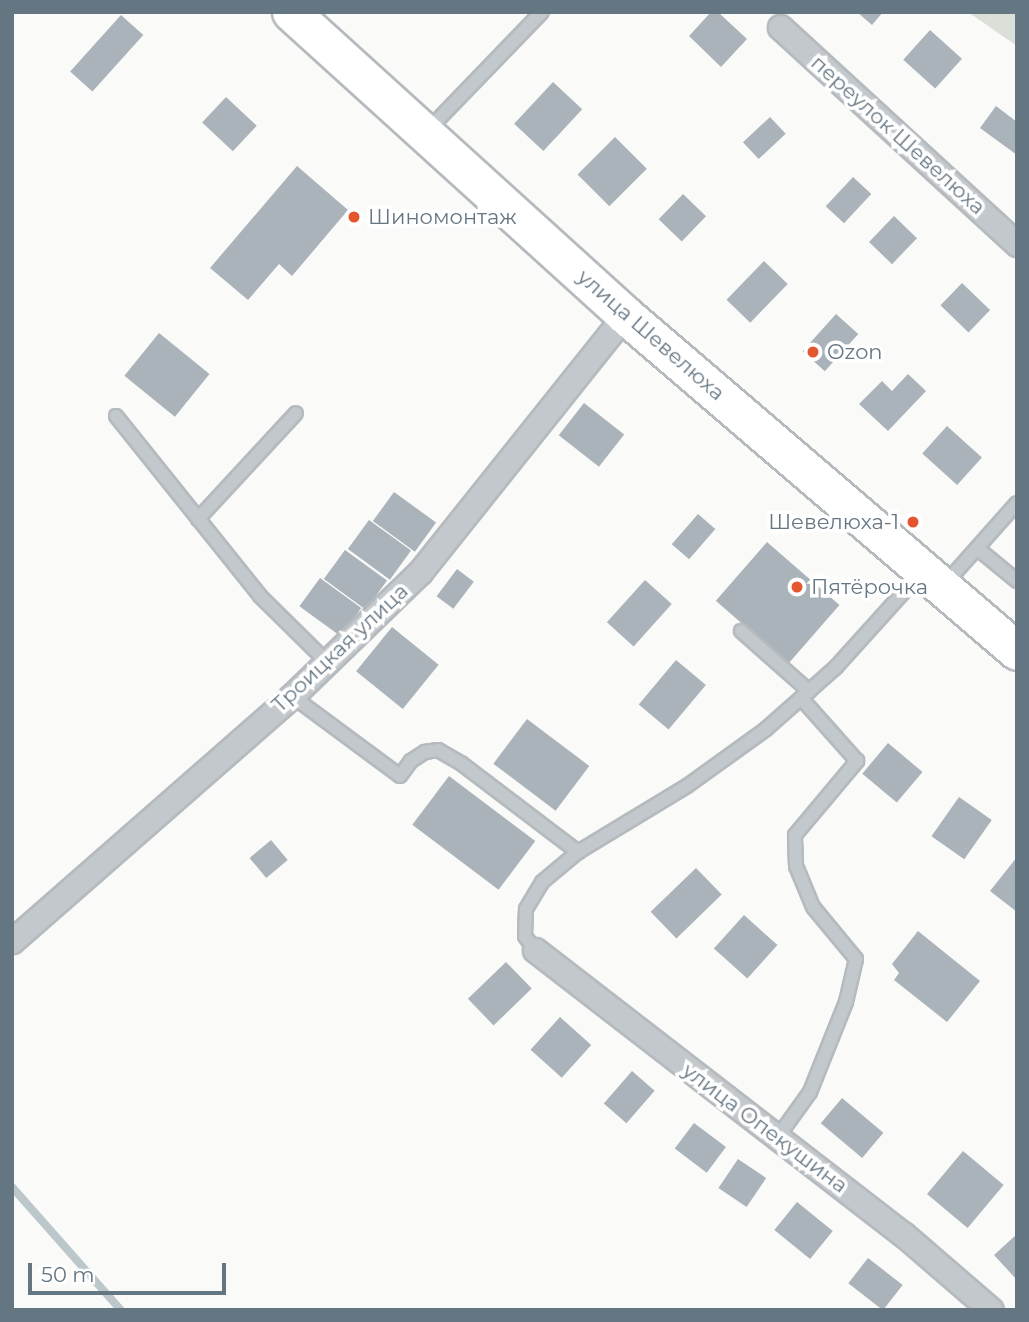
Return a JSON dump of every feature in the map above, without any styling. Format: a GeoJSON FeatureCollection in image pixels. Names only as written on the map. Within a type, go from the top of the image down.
{"type":"FeatureCollection","features":[{"type":"Feature","properties":{"kind":"main road","name":"улица Шевелюха"},"geometry":{"type":"LineString","coordinates":[[291,12],[625,315],[1017,651]]}},
{"type":"Feature","properties":{"kind":"street","name":"переулок Шевелюха"},"geometry":{"type":"LineString","coordinates":[[780,27],[1017,244]]}},
{"type":"Feature","properties":{"kind":"street","name":"Троицкая улица"},"geometry":{"type":"LineString","coordinates":[[12,942],[292,696],[420,572],[625,315]]}},
{"type":"Feature","properties":{"kind":"street","name":"улица Опекушина"},"geometry":{"type":"LineString","coordinates":[[535,950],[903,1234],[991,1310]]}},
{"type":"Feature","properties":{"kind":"lane"},"geometry":{"type":"LineString","coordinates":[[425,134],[542,12]]}},
{"type":"Feature","properties":{"kind":"lane"},"geometry":{"type":"LineString","coordinates":[[198,519],[296,413]]}},
{"type":"Feature","properties":{"kind":"lane"},"geometry":{"type":"LineString","coordinates":[[116,416],[260,596],[327,662]]}},
{"type":"Feature","properties":{"kind":"lane"},"geometry":{"type":"LineString","coordinates":[[535,950],[525,936],[526,909],[542,882],[578,852],[687,786],[766,729],[932,580],[977,548],[1017,503]]}},
{"type":"Feature","properties":{"kind":"lane"},"geometry":{"type":"LineString","coordinates":[[977,548],[1017,580]]}},
{"type":"Feature","properties":{"kind":"lane"},"geometry":{"type":"LineString","coordinates":[[741,631],[805,694],[857,761],[795,835],[796,866],[813,907],[856,959],[846,1002],[810,1092],[778,1138]]}},
{"type":"Feature","properties":{"kind":"lane"},"geometry":{"type":"LineString","coordinates":[[292,696],[400,776],[411,761],[425,752],[438,750],[463,764],[578,852]]}},
{"type":"Feature","properties":{"kind":"shaded area"},"geometry":{"type":"Polygon","coordinates":[[[968,12],[1017,12],[1017,46],[968,12]]]}},
{"type":"Feature","properties":{"kind":"building"},"geometry":{"type":"Polygon","coordinates":[[[711,12],[718,12],[747,39],[721,67],[689,36],[711,12]]]}},
{"type":"Feature","properties":{"kind":"building"},"geometry":{"type":"Polygon","coordinates":[[[857,12],[883,12],[872,25],[857,12]]]}},
{"type":"Feature","properties":{"kind":"building"},"geometry":{"type":"Polygon","coordinates":[[[121,15],[143,35],[92,92],[70,71],[121,15]]]}},
{"type":"Feature","properties":{"kind":"building"},"geometry":{"type":"Polygon","coordinates":[[[930,30],[962,59],[935,88],[903,60],[930,30]]]}},
{"type":"Feature","properties":{"kind":"building"},"geometry":{"type":"Polygon","coordinates":[[[553,82],[582,109],[543,151],[514,124],[553,82]]]}},
{"type":"Feature","properties":{"kind":"building"},"geometry":{"type":"Polygon","coordinates":[[[226,97],[257,126],[233,151],[202,123],[226,97]]]}},
{"type":"Feature","properties":{"kind":"building"},"geometry":{"type":"Polygon","coordinates":[[[996,106],[1017,122],[1017,155],[980,128],[996,106]]]}},
{"type":"Feature","properties":{"kind":"building"},"geometry":{"type":"Polygon","coordinates":[[[770,117],[786,134],[759,159],[743,142],[770,117]]]}},
{"type":"Feature","properties":{"kind":"building"},"geometry":{"type":"Polygon","coordinates":[[[615,137],[647,169],[609,206],[578,174],[615,137]]]}},
{"type":"Feature","properties":{"kind":"building"},"geometry":{"type":"Polygon","coordinates":[[[297,166],[348,210],[292,276],[279,264],[248,300],[210,268],[297,166]]]}},
{"type":"Feature","properties":{"kind":"building"},"geometry":{"type":"Polygon","coordinates":[[[853,177],[871,194],[844,223],[826,206],[853,177]]]}},
{"type":"Feature","properties":{"kind":"building"},"geometry":{"type":"Polygon","coordinates":[[[683,194],[706,216],[682,241],[659,219],[683,194]]]}},
{"type":"Feature","properties":{"kind":"building"},"geometry":{"type":"Polygon","coordinates":[[[894,216],[917,238],[892,264],[869,242],[894,216]]]}},
{"type":"Feature","properties":{"kind":"building"},"geometry":{"type":"Polygon","coordinates":[[[764,261],[788,284],[750,323],[726,300],[764,261]]]}},
{"type":"Feature","properties":{"kind":"building"},"geometry":{"type":"Polygon","coordinates":[[[962,283],[990,310],[969,332],[940,305],[962,283]]]}},
{"type":"Feature","properties":{"kind":"building"},"geometry":{"type":"Polygon","coordinates":[[[836,314],[858,334],[825,371],[803,351],[836,314]]]}},
{"type":"Feature","properties":{"kind":"building"},"geometry":{"type":"Polygon","coordinates":[[[159,333],[210,374],[175,417],[124,376],[159,333]]]}},
{"type":"Feature","properties":{"kind":"building"},"geometry":{"type":"Polygon","coordinates":[[[908,374],[926,391],[888,431],[859,404],[882,381],[892,391],[908,374]]]}},
{"type":"Feature","properties":{"kind":"building"},"geometry":{"type":"Polygon","coordinates":[[[584,403],[624,434],[599,467],[559,435],[584,403]]]}},
{"type":"Feature","properties":{"kind":"building"},"geometry":{"type":"Polygon","coordinates":[[[947,426],[982,457],[957,485],[922,453],[947,426]]]}},
{"type":"Feature","properties":{"kind":"building"},"geometry":{"type":"Polygon","coordinates":[[[394,492],[436,523],[415,552],[373,521],[394,492]]]}},
{"type":"Feature","properties":{"kind":"building"},"geometry":{"type":"Polygon","coordinates":[[[698,514],[715,529],[689,559],[672,544],[698,514]]]}},
{"type":"Feature","properties":{"kind":"building"},"geometry":{"type":"Polygon","coordinates":[[[369,520],[411,551],[390,580],[348,549],[369,520]]]}},
{"type":"Feature","properties":{"kind":"building"},"geometry":{"type":"Polygon","coordinates":[[[767,542],[839,605],[788,664],[716,601],[767,542]]]}},
{"type":"Feature","properties":{"kind":"building"},"geometry":{"type":"Polygon","coordinates":[[[345,550],[387,581],[366,610],[324,579],[345,550]]]}},
{"type":"Feature","properties":{"kind":"building"},"geometry":{"type":"Polygon","coordinates":[[[457,569],[474,582],[453,609],[437,596],[457,569]]]}},
{"type":"Feature","properties":{"kind":"building"},"geometry":{"type":"Polygon","coordinates":[[[320,578],[361,608],[341,636],[299,606],[320,578]]]}},
{"type":"Feature","properties":{"kind":"building"},"geometry":{"type":"Polygon","coordinates":[[[645,580],[672,604],[634,646],[607,622],[645,580]]]}},
{"type":"Feature","properties":{"kind":"building"},"geometry":{"type":"Polygon","coordinates":[[[392,627],[439,665],[403,709],[356,671],[392,627]]]}},
{"type":"Feature","properties":{"kind":"building"},"geometry":{"type":"Polygon","coordinates":[[[676,660],[706,685],[669,729],[639,704],[676,660]]]}},
{"type":"Feature","properties":{"kind":"building"},"geometry":{"type":"Polygon","coordinates":[[[527,719],[589,766],[556,811],[493,764],[527,719]]]}},
{"type":"Feature","properties":{"kind":"building"},"geometry":{"type":"Polygon","coordinates":[[[888,743],[922,772],[897,803],[862,774],[888,743]]]}},
{"type":"Feature","properties":{"kind":"building"},"geometry":{"type":"Polygon","coordinates":[[[449,776],[535,841],[499,890],[412,825],[449,776]]]}},
{"type":"Feature","properties":{"kind":"building"},"geometry":{"type":"Polygon","coordinates":[[[959,797],[992,820],[964,859],[931,836],[959,797]]]}},
{"type":"Feature","properties":{"kind":"building"},"geometry":{"type":"Polygon","coordinates":[[[271,840],[288,860],[266,878],[250,858],[271,840]]]}},
{"type":"Feature","properties":{"kind":"building"},"geometry":{"type":"Polygon","coordinates":[[[1017,857],[1017,912],[990,891],[1017,857]]]}},
{"type":"Feature","properties":{"kind":"building"},"geometry":{"type":"Polygon","coordinates":[[[696,868],[722,895],[676,938],[651,912],[696,868]]]}},
{"type":"Feature","properties":{"kind":"building"},"geometry":{"type":"Polygon","coordinates":[[[744,915],[777,945],[747,979],[714,948],[744,915]]]}},
{"type":"Feature","properties":{"kind":"building"},"geometry":{"type":"Polygon","coordinates":[[[918,931],[980,981],[947,1022],[894,980],[899,973],[892,964],[918,931]]]}},
{"type":"Feature","properties":{"kind":"building"},"geometry":{"type":"Polygon","coordinates":[[[506,962],[532,989],[494,1025],[468,999],[506,962]]]}},
{"type":"Feature","properties":{"kind":"building"},"geometry":{"type":"Polygon","coordinates":[[[560,1017],[591,1045],[562,1078],[531,1050],[560,1017]]]}},
{"type":"Feature","properties":{"kind":"building"},"geometry":{"type":"Polygon","coordinates":[[[632,1071],[655,1091],[626,1123],[604,1103],[632,1071]]]}},
{"type":"Feature","properties":{"kind":"building"},"geometry":{"type":"Polygon","coordinates":[[[842,1098],[883,1133],[862,1158],[821,1123],[842,1098]]]}},
{"type":"Feature","properties":{"kind":"building"},"geometry":{"type":"Polygon","coordinates":[[[694,1123],[726,1147],[707,1173],[675,1149],[694,1123]]]}},
{"type":"Feature","properties":{"kind":"building"},"geometry":{"type":"Polygon","coordinates":[[[963,1151],[1004,1185],[968,1228],[927,1194],[963,1151]]]}},
{"type":"Feature","properties":{"kind":"building"},"geometry":{"type":"Polygon","coordinates":[[[738,1159],[766,1178],[747,1207],[718,1188],[738,1159]]]}},
{"type":"Feature","properties":{"kind":"building"},"geometry":{"type":"Polygon","coordinates":[[[797,1202],[833,1231],[810,1259],[774,1230],[797,1202]]]}},
{"type":"Feature","properties":{"kind":"building"},"geometry":{"type":"Polygon","coordinates":[[[1017,1234],[1017,1280],[994,1255],[1017,1234]]]}},
{"type":"Feature","properties":{"kind":"building"},"geometry":{"type":"Polygon","coordinates":[[[868,1258],[903,1285],[883,1310],[848,1283],[868,1258]]]}},
{"type":"Feature","properties":{"kind":"waterway"},"geometry":{"type":"LineString","coordinates":[[12,1187],[121,1310]]}},
{"type":"Feature","properties":{"kind":"place","name":"Шиномонтаж"},"geometry":{"type":"Point","coordinates":[354,217]}},
{"type":"Feature","properties":{"kind":"place","name":"Ozon"},"geometry":{"type":"Point","coordinates":[813,352]}},
{"type":"Feature","properties":{"kind":"place","name":"Шевелюха-1"},"geometry":{"type":"Point","coordinates":[913,522]}},
{"type":"Feature","properties":{"kind":"place","name":"Пятёрочка"},"geometry":{"type":"Point","coordinates":[797,587]}}]}
